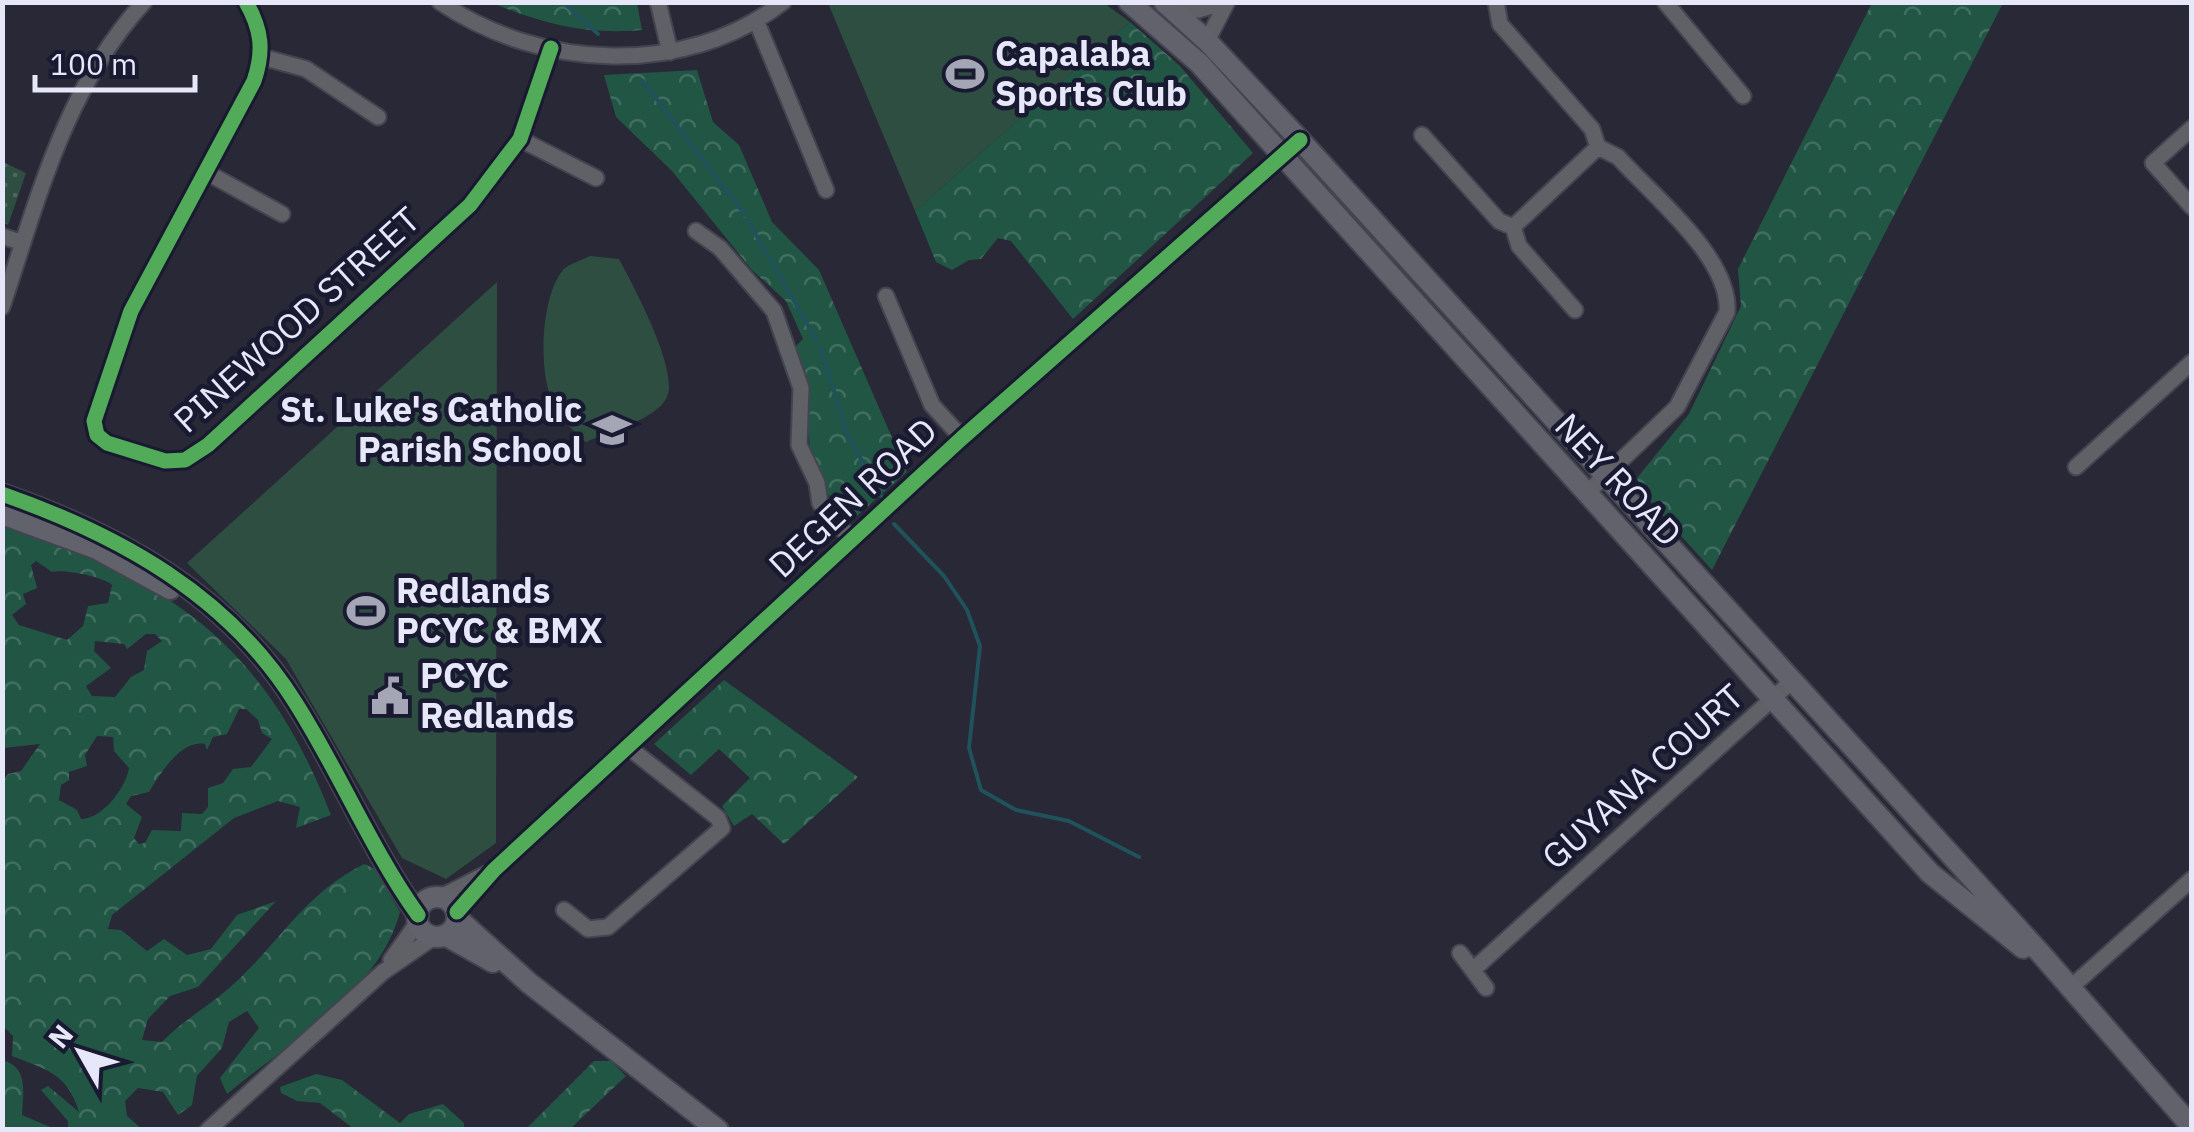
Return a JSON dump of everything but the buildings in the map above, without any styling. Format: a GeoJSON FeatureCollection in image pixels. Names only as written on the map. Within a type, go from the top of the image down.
{"type":"FeatureCollection","features":[{"type":"Feature","properties":{"kind":"main road","name":"NEY ROAD"},"geometry":{"type":"LineString","coordinates":[[1129,2],[1199,63],[1930,873],[2070,989]]}},
{"type":"Feature","properties":{"kind":"main road","name":"NEY ROAD"},"geometry":{"type":"LineString","coordinates":[[1167,6],[1207,41],[1300,140],[2192,1127]]}},
{"type":"Feature","properties":{"kind":"main road"},"geometry":{"type":"LineString","coordinates":[[2,494],[97,532],[199,592],[270,667],[392,869],[438,917],[718,1130]]}},
{"type":"Feature","properties":{"kind":"main road"},"geometry":{"type":"LineString","coordinates":[[2,514],[95,548],[212,610]]}},
{"type":"Feature","properties":{"kind":"street"},"geometry":{"type":"LineString","coordinates":[[2,307],[44,176],[83,88],[144,2]]}},
{"type":"Feature","properties":{"kind":"street"},"geometry":{"type":"LineString","coordinates":[[246,2],[260,30],[262,57],[306,69],[378,118]]}},
{"type":"Feature","properties":{"kind":"street"},"geometry":{"type":"LineString","coordinates":[[440,2],[489,30],[586,55],[670,52],[705,44],[756,20],[783,2]]}},
{"type":"Feature","properties":{"kind":"street"},"geometry":{"type":"LineString","coordinates":[[658,2],[670,52]]}},
{"type":"Feature","properties":{"kind":"street"},"geometry":{"type":"LineString","coordinates":[[1167,6],[1198,10],[1226,2]]}},
{"type":"Feature","properties":{"kind":"street"},"geometry":{"type":"LineString","coordinates":[[1207,41],[1226,2]]}},
{"type":"Feature","properties":{"kind":"street"},"geometry":{"type":"LineString","coordinates":[[1496,2],[1500,24],[1592,129],[1598,147],[1618,157],[1713,260],[1728,298],[1727,312],[1692,385],[1660,426],[1587,493]]}},
{"type":"Feature","properties":{"kind":"street"},"geometry":{"type":"LineString","coordinates":[[1665,2],[1743,96]]}},
{"type":"Feature","properties":{"kind":"street"},"geometry":{"type":"LineString","coordinates":[[756,20],[826,190]]}},
{"type":"Feature","properties":{"kind":"street","name":"PINEWOOD STREET"},"geometry":{"type":"LineString","coordinates":[[262,57],[206,172],[130,311],[94,421],[97,435],[107,443],[165,461],[185,460],[208,446],[470,205],[520,139],[551,48]]}},
{"type":"Feature","properties":{"kind":"street"},"geometry":{"type":"LineString","coordinates":[[2192,128],[2152,164],[2192,207]]}},
{"type":"Feature","properties":{"kind":"street"},"geometry":{"type":"LineString","coordinates":[[1422,135],[1499,220],[1513,227],[1519,246],[1575,310]]}},
{"type":"Feature","properties":{"kind":"street"},"geometry":{"type":"LineString","coordinates":[[520,139],[596,178]]}},
{"type":"Feature","properties":{"kind":"street","name":"DEGEN ROAD"},"geometry":{"type":"LineString","coordinates":[[208,1130],[962,438],[1300,140]]}},
{"type":"Feature","properties":{"kind":"street"},"geometry":{"type":"LineString","coordinates":[[1513,227],[1598,147]]}},
{"type":"Feature","properties":{"kind":"street"},"geometry":{"type":"LineString","coordinates":[[206,172],[282,214]]}},
{"type":"Feature","properties":{"kind":"street"},"geometry":{"type":"LineString","coordinates":[[696,231],[720,248],[774,312],[801,388],[799,445],[818,483],[820,502],[852,540]]}},
{"type":"Feature","properties":{"kind":"street"},"geometry":{"type":"LineString","coordinates":[[2,236],[23,243]]}},
{"type":"Feature","properties":{"kind":"street"},"geometry":{"type":"LineString","coordinates":[[886,296],[932,406],[962,438]]}},
{"type":"Feature","properties":{"kind":"street"},"geometry":{"type":"LineString","coordinates":[[2076,466],[2192,362]]}},
{"type":"Feature","properties":{"kind":"street","name":"GUYANA COURT"},"geometry":{"type":"LineString","coordinates":[[1474,969],[1792,681]]}},
{"type":"Feature","properties":{"kind":"street"},"geometry":{"type":"LineString","coordinates":[[564,910],[588,929],[608,927],[722,828],[718,818],[628,747]]}},
{"type":"Feature","properties":{"kind":"street"},"geometry":{"type":"LineString","coordinates":[[2070,989],[2192,880]]}},
{"type":"Feature","properties":{"kind":"street","name":"GUYANA COURT"},"geometry":{"type":"LineString","coordinates":[[1534,916],[1546,931]]}},
{"type":"Feature","properties":{"kind":"street"},"geometry":{"type":"LineString","coordinates":[[1460,953],[1486,988]]}},
{"type":"Feature","properties":{"kind":"green space"},"geometry":{"type":"Polygon","coordinates":[[[492,3],[637,3],[642,30],[602,31],[566,26],[492,3]]]}},
{"type":"Feature","properties":{"kind":"green space","name":"Capalaba Sports Club"},"geometry":{"type":"Polygon","coordinates":[[[828,3],[1104,3],[1130,22],[915,211],[828,3]]]}},
{"type":"Feature","properties":{"kind":"green space"},"geometry":{"type":"Polygon","coordinates":[[[1872,3],[2003,3],[1712,570],[1643,494],[1637,478],[1689,414],[1741,306],[1738,269],[1872,3]]]}},
{"type":"Feature","properties":{"kind":"green space"},"geometry":{"type":"Polygon","coordinates":[[[1130,22],[1180,66],[1253,153],[1073,319],[1011,241],[998,238],[981,259],[969,260],[952,270],[936,262],[915,211],[1130,22]]]}},
{"type":"Feature","properties":{"kind":"green space"},"geometry":{"type":"Polygon","coordinates":[[[697,70],[713,122],[739,145],[772,222],[819,270],[907,472],[849,523],[830,498],[810,452],[806,384],[793,349],[803,339],[786,301],[752,270],[672,171],[616,117],[604,75],[697,70]]]}},
{"type":"Feature","properties":{"kind":"green space"},"geometry":{"type":"Polygon","coordinates":[[[3,162],[26,173],[8,225],[3,222],[3,162]]]}},
{"type":"Feature","properties":{"kind":"green space"},"geometry":{"type":"Polygon","coordinates":[[[590,256],[619,259],[661,348],[669,384],[667,397],[653,412],[586,442],[566,423],[552,400],[545,371],[544,334],[550,297],[563,270],[590,256]]]}},
{"type":"Feature","properties":{"kind":"green space","name":"Redlands PCYC & BMX"},"geometry":{"type":"Polygon","coordinates":[[[497,282],[496,843],[446,879],[402,858],[286,659],[187,563],[497,282]]]}},
{"type":"Feature","properties":{"kind":"green space"},"geometry":{"type":"Polygon","coordinates":[[[2,526],[21,529],[121,572],[200,623],[233,653],[288,725],[331,815],[296,828],[300,807],[278,801],[234,818],[112,915],[108,929],[121,930],[147,951],[164,939],[187,955],[211,949],[237,915],[276,901],[198,987],[170,996],[148,1019],[142,1040],[162,1042],[228,989],[323,891],[364,864],[375,869],[400,912],[389,941],[373,967],[328,1014],[227,1094],[220,1078],[259,1028],[247,1011],[229,1022],[222,1048],[197,1076],[192,1105],[178,1115],[163,1092],[138,1088],[125,1101],[127,1116],[142,1129],[68,1129],[68,1121],[41,1090],[48,1086],[79,1112],[68,1089],[54,1075],[12,1056],[13,1036],[3,1026],[3,782],[8,774],[21,771],[40,744],[3,748],[2,526]],[[36,561],[31,565],[37,588],[23,594],[26,604],[12,615],[19,625],[67,640],[83,626],[88,606],[108,603],[112,585],[108,582],[83,574],[52,572],[36,561]],[[146,634],[127,649],[124,644],[95,641],[94,651],[111,668],[86,686],[92,696],[115,697],[131,677],[144,670],[147,651],[162,641],[155,634],[146,634]],[[239,709],[227,734],[213,737],[207,750],[205,744],[196,744],[180,752],[149,792],[131,796],[126,804],[142,817],[134,838],[139,844],[145,843],[152,830],[181,831],[182,813],[202,814],[208,807],[208,788],[223,783],[233,769],[251,767],[272,739],[262,733],[258,720],[246,709],[239,709]],[[97,736],[85,755],[87,766],[69,772],[69,780],[61,785],[59,800],[77,810],[81,819],[97,814],[112,801],[129,768],[114,751],[113,737],[97,736]]]}},
{"type":"Feature","properties":{"kind":"green space"},"geometry":{"type":"Polygon","coordinates":[[[724,680],[858,777],[784,844],[752,814],[734,826],[722,806],[750,778],[719,749],[691,775],[654,744],[724,680]]]}},
{"type":"Feature","properties":{"kind":"green space"},"geometry":{"type":"Polygon","coordinates":[[[2,1060],[11,1063],[20,1074],[22,1115],[55,1129],[3,1129],[2,1060]]]}},
{"type":"Feature","properties":{"kind":"green space"},"geometry":{"type":"Polygon","coordinates":[[[594,1061],[611,1061],[626,1076],[570,1129],[526,1129],[594,1061]]]}},
{"type":"Feature","properties":{"kind":"green space"},"geometry":{"type":"Polygon","coordinates":[[[316,1074],[342,1080],[400,1123],[409,1114],[443,1104],[464,1123],[464,1129],[354,1129],[320,1103],[297,1101],[281,1093],[280,1087],[316,1074]]]}},
{"type":"Feature","properties":{"kind":"waterway"},"geometry":{"type":"LineString","coordinates":[[563,2],[598,34]]}},
{"type":"Feature","properties":{"kind":"waterway"},"geometry":{"type":"LineString","coordinates":[[643,81],[745,215]]}},
{"type":"Feature","properties":{"kind":"waterway"},"geometry":{"type":"LineString","coordinates":[[748,221],[817,341]]}},
{"type":"Feature","properties":{"kind":"waterway"},"geometry":{"type":"LineString","coordinates":[[821,349],[847,433],[881,496]]}},
{"type":"Feature","properties":{"kind":"waterway"},"geometry":{"type":"LineString","coordinates":[[894,524],[944,576],[967,610],[980,646],[969,748],[981,790],[1016,810],[1069,821],[1139,857]]}},
{"type":"Feature","properties":{"kind":"cycle path"},"geometry":{"type":"LineString","coordinates":[[246,2],[260,41],[254,81],[131,311],[94,421],[97,435],[107,443],[165,461],[185,460],[208,445],[470,205],[520,139],[551,48]]}},
{"type":"Feature","properties":{"kind":"cycle path"},"geometry":{"type":"LineString","coordinates":[[457,912],[494,870],[962,438],[1300,140]]}},
{"type":"Feature","properties":{"kind":"cycle path"},"geometry":{"type":"LineString","coordinates":[[2,494],[128,550],[204,600],[237,630],[295,702],[385,864],[418,915]]}},
{"type":"Feature","properties":{"kind":"place","name":"Capalaba Sports Club"},"geometry":{"type":"Point","coordinates":[965,74]}},
{"type":"Feature","properties":{"kind":"place","name":"St. Luke's Catholic Parish School"},"geometry":{"type":"Point","coordinates":[612,430]}},
{"type":"Feature","properties":{"kind":"place","name":"Redlands PCYC & BMX"},"geometry":{"type":"Point","coordinates":[366,611]}},
{"type":"Feature","properties":{"kind":"place","name":"PCYC Redlands"},"geometry":{"type":"Point","coordinates":[390,696]}}]}
